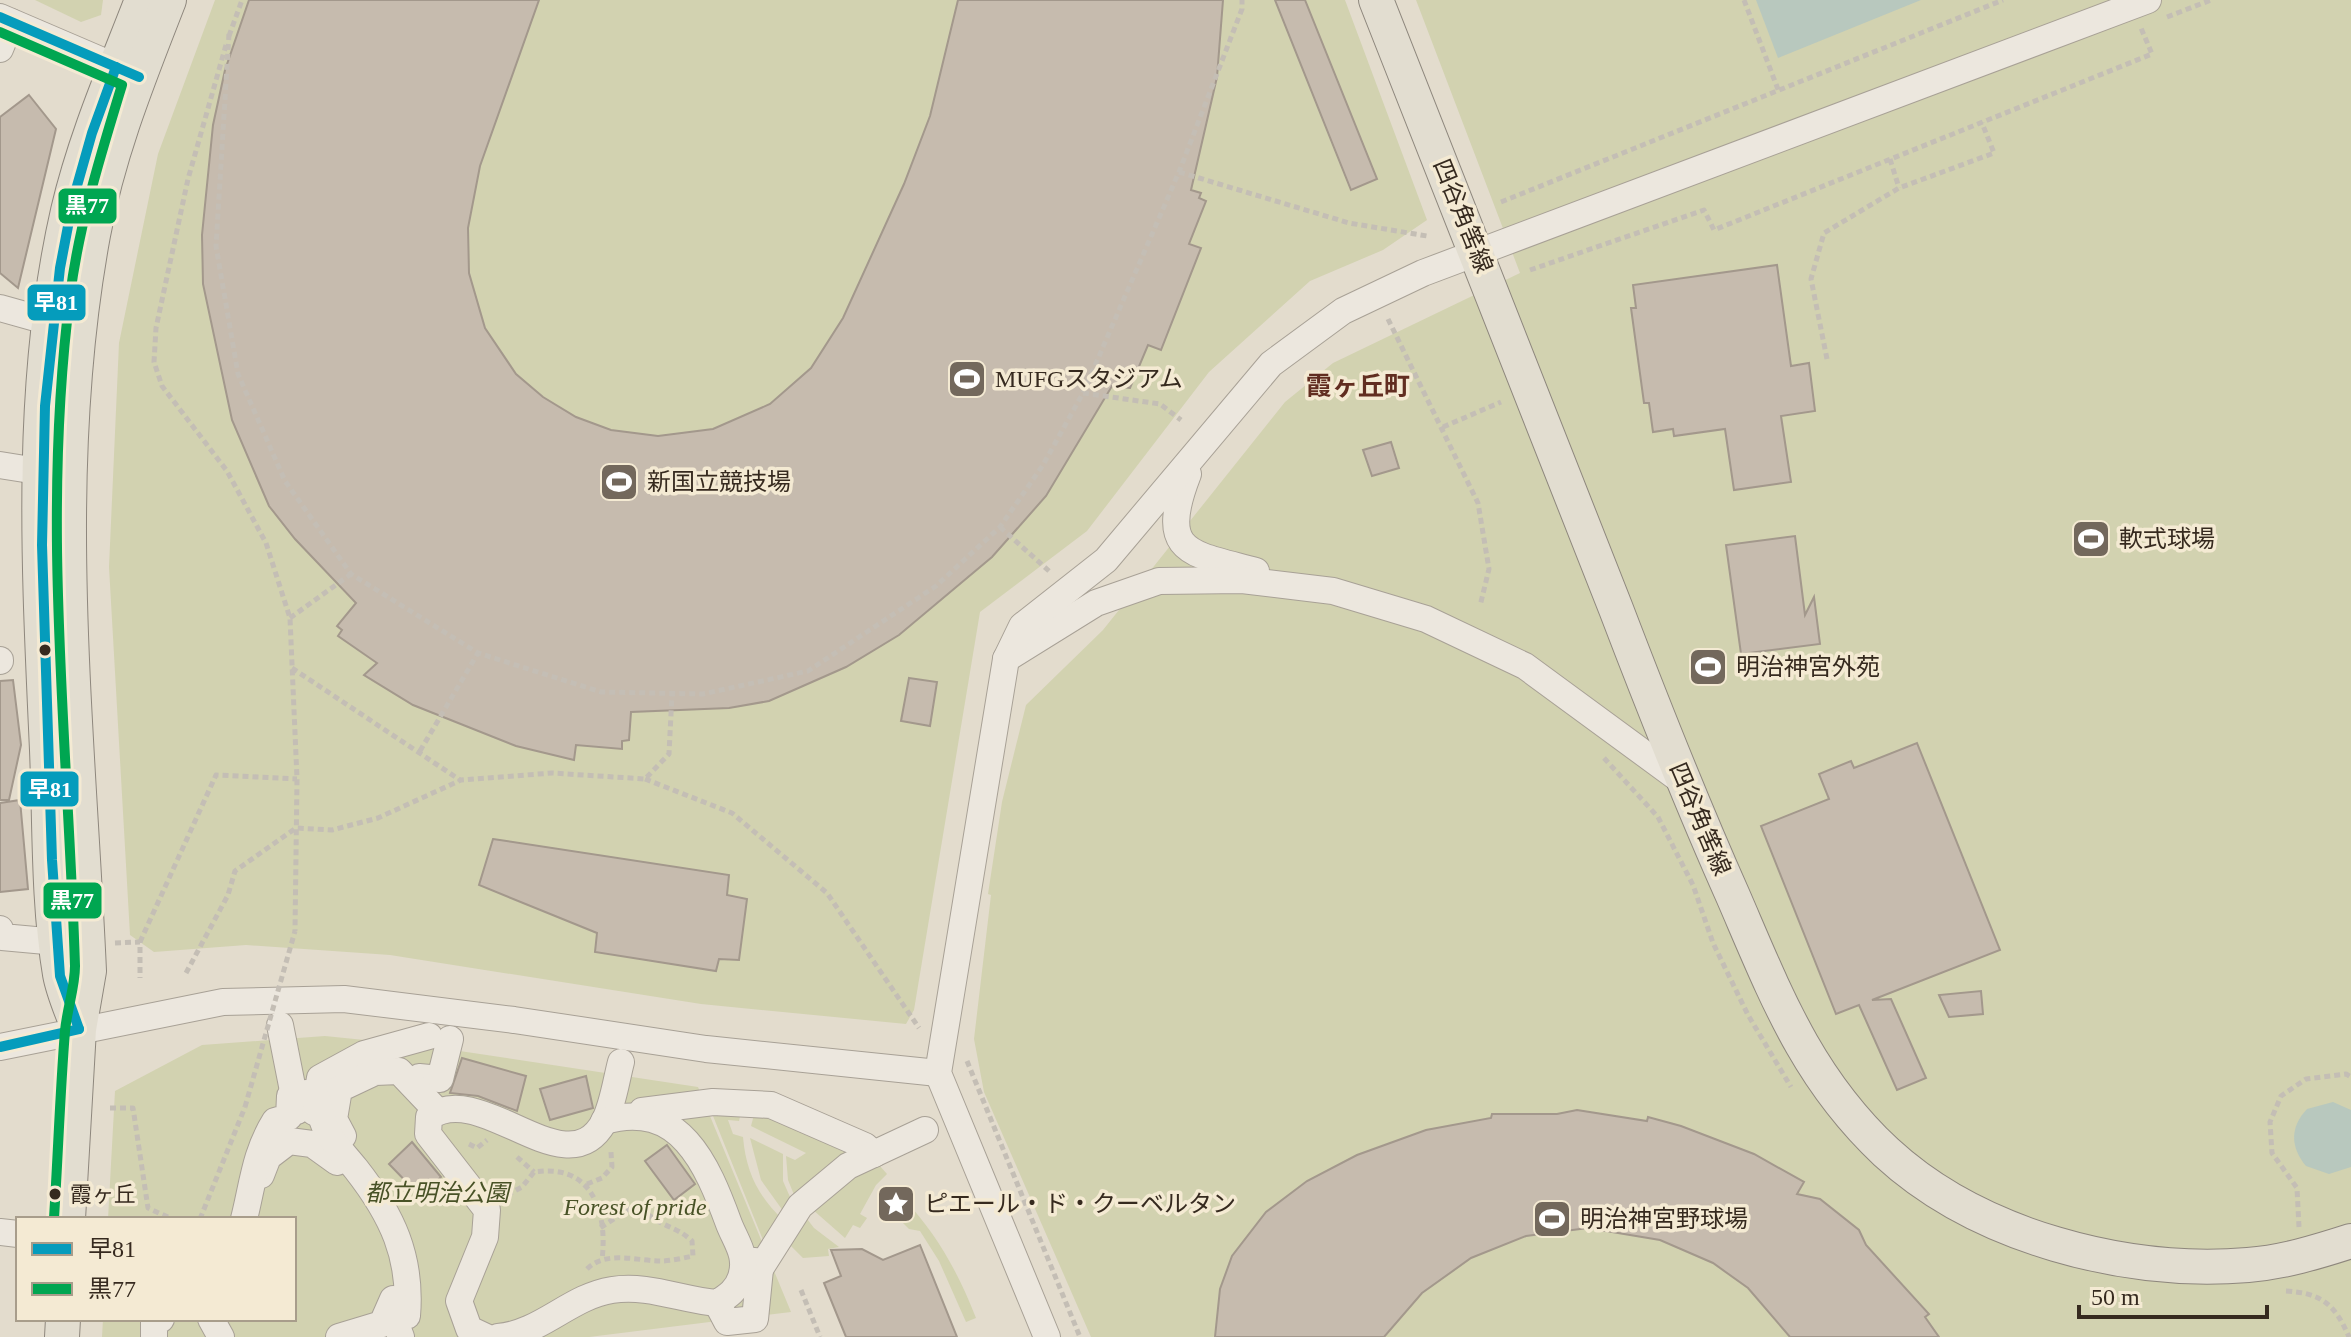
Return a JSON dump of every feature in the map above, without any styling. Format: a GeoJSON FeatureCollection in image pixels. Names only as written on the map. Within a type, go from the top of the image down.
{"type":"FeatureCollection","features":[{"type":"Feature","properties":{"kind":"main road"},"geometry":{"type":"LineString","coordinates":[[79,1029],[60,976],[45,713],[54,473],[72,397],[93,235],[115,144],[142,0]]}},
{"type":"Feature","properties":{"kind":"main road"},"geometry":{"type":"LineString","coordinates":[[68,1217],[79,1029],[89,971],[54,473],[50,322],[71,200],[89,137],[169,0]]}},
{"type":"Feature","properties":{"kind":"main road","name":"四谷角筈線"},"geometry":{"type":"LineString","coordinates":[[1376,0],[1478,253],[1683,782],[1795,1038],[1839,1101],[1888,1154],[1947,1195],[2002,1225],[2122,1261],[2183,1266],[2249,1265],[2305,1256],[2351,1241]]}},
{"type":"Feature","properties":{"kind":"street"},"geometry":{"type":"LineString","coordinates":[[1047,1337],[938,1073],[1006,659],[1022,626],[1106,560],[1271,364],[1303,338],[1381,290],[2148,0]]}},
{"type":"Feature","properties":{"kind":"street"},"geometry":{"type":"LineString","coordinates":[[0,49],[6,20],[127,72]]}},
{"type":"Feature","properties":{"kind":"street"},"geometry":{"type":"LineString","coordinates":[[0,308],[50,322]]}},
{"type":"Feature","properties":{"kind":"street"},"geometry":{"type":"LineString","coordinates":[[1195,456],[1174,517],[1175,529],[1186,547],[1207,559],[1333,591],[1426,619],[1525,666],[1683,782]]}},
{"type":"Feature","properties":{"kind":"street"},"geometry":{"type":"LineString","coordinates":[[0,465],[54,473]]}},
{"type":"Feature","properties":{"kind":"street"},"geometry":{"type":"LineString","coordinates":[[1006,659],[1096,603],[1159,581],[1242,580],[1333,591]]}},
{"type":"Feature","properties":{"kind":"street"},"geometry":{"type":"LineString","coordinates":[[0,929],[2,937],[57,942]]}},
{"type":"Feature","properties":{"kind":"street"},"geometry":{"type":"LineString","coordinates":[[0,1047],[223,1002],[344,999],[500,1018],[706,1049],[938,1073]]}},
{"type":"Feature","properties":{"kind":"street"},"geometry":{"type":"LineString","coordinates":[[280,1025],[320,1131],[341,1148],[397,1233],[410,1281],[407,1316],[394,1318],[401,1337]]}},
{"type":"Feature","properties":{"kind":"street"},"geometry":{"type":"LineString","coordinates":[[301,1143],[305,1097],[320,1078],[364,1054],[439,1038],[440,1079],[419,1077],[422,1106],[428,1134],[450,1167],[478,1194],[487,1210],[485,1237],[459,1301],[469,1329],[486,1337]]}},
{"type":"Feature","properties":{"kind":"street"},"geometry":{"type":"LineString","coordinates":[[422,1106],[455,1107],[568,1146],[583,1143],[604,1121],[621,1062]]}},
{"type":"Feature","properties":{"kind":"street"},"geometry":{"type":"LineString","coordinates":[[339,1337],[382,1324],[394,1297],[395,1256],[370,1199],[341,1148],[334,1119],[339,1089],[375,1072],[399,1071],[422,1106]]}},
{"type":"Feature","properties":{"kind":"street"},"geometry":{"type":"LineString","coordinates":[[244,1217],[252,1171],[264,1138],[275,1121],[289,1117],[290,1096],[305,1097]]}},
{"type":"Feature","properties":{"kind":"street"},"geometry":{"type":"LineString","coordinates":[[604,1121],[631,1113],[713,1102],[771,1105],[865,1146],[874,1154]]}},
{"type":"Feature","properties":{"kind":"street"},"geometry":{"type":"LineString","coordinates":[[498,1337],[516,1335],[547,1322],[583,1299],[613,1289],[657,1291],[717,1303],[727,1322],[755,1319],[752,1265],[744,1255],[709,1171],[667,1122],[631,1113]]}},
{"type":"Feature","properties":{"kind":"street"},"geometry":{"type":"LineString","coordinates":[[752,1265],[800,1206],[848,1166],[925,1130]]}},
{"type":"Feature","properties":{"kind":"street"},"geometry":{"type":"LineString","coordinates":[[255,1217],[255,1190],[268,1157],[289,1141],[341,1148]]}},
{"type":"Feature","properties":{"kind":"path"},"geometry":{"type":"LineString","coordinates":[[201,1217],[245,1107],[295,931],[297,779],[290,618],[266,543],[227,471],[162,386],[154,362],[156,328],[188,179],[229,34],[242,0]]}},
{"type":"Feature","properties":{"kind":"path"},"geometry":{"type":"LineString","coordinates":[[229,34],[216,246],[238,374],[285,481],[351,574],[478,653],[601,692],[703,694],[808,671],[936,586],[1000,527],[1043,465],[1083,393],[1179,172],[1242,9],[1242,0]]}},
{"type":"Feature","properties":{"kind":"path"},"geometry":{"type":"LineString","coordinates":[[1744,0],[1779,92]]}},
{"type":"Feature","properties":{"kind":"path"},"geometry":{"type":"LineString","coordinates":[[1501,202],[2003,0]]}},
{"type":"Feature","properties":{"kind":"path"},"geometry":{"type":"LineString","coordinates":[[1530,270],[1704,210],[1714,230],[2152,54],[2140,27],[2211,0]]}},
{"type":"Feature","properties":{"kind":"path"},"geometry":{"type":"LineString","coordinates":[[1827,359],[1811,279],[1824,233],[1899,188],[1994,153],[1982,123]]}},
{"type":"Feature","properties":{"kind":"path"},"geometry":{"type":"LineString","coordinates":[[1890,159],[1899,188]]}},
{"type":"Feature","properties":{"kind":"path"},"geometry":{"type":"LineString","coordinates":[[1179,172],[1349,223],[1427,236]]}},
{"type":"Feature","properties":{"kind":"path"},"geometry":{"type":"LineString","coordinates":[[1388,319],[1478,503],[1489,569],[1480,606]]}},
{"type":"Feature","properties":{"kind":"path"},"geometry":{"type":"LineString","coordinates":[[1083,393],[1160,404],[1181,420]]}},
{"type":"Feature","properties":{"kind":"path"},"geometry":{"type":"LineString","coordinates":[[1443,427],[1501,402]]}},
{"type":"Feature","properties":{"kind":"path"},"geometry":{"type":"LineString","coordinates":[[1000,527],[1049,571]]}},
{"type":"Feature","properties":{"kind":"path"},"geometry":{"type":"LineString","coordinates":[[290,618],[351,574]]}},
{"type":"Feature","properties":{"kind":"path"},"geometry":{"type":"LineString","coordinates":[[420,751],[478,653]]}},
{"type":"Feature","properties":{"kind":"path"},"geometry":{"type":"LineString","coordinates":[[292,668],[461,780]]}},
{"type":"Feature","properties":{"kind":"path"},"geometry":{"type":"LineString","coordinates":[[645,779],[669,754],[672,694]]}},
{"type":"Feature","properties":{"kind":"path"},"geometry":{"type":"LineString","coordinates":[[1593,748],[1624,777],[1658,817],[1693,885],[1713,943],[1748,1015],[1793,1089]]}},
{"type":"Feature","properties":{"kind":"path"},"geometry":{"type":"LineString","coordinates":[[186,973],[228,895],[235,871],[296,828],[332,830],[378,818],[461,780],[552,773],[645,779],[732,813],[827,893],[919,1028]]}},
{"type":"Feature","properties":{"kind":"path"},"geometry":{"type":"LineString","coordinates":[[140,978],[140,942],[216,775],[297,779]]}},
{"type":"Feature","properties":{"kind":"path"},"geometry":{"type":"LineString","coordinates":[[110,943],[140,942]]}},
{"type":"Feature","properties":{"kind":"path"},"geometry":{"type":"LineString","coordinates":[[966,1054],[988,1118],[1080,1337]]}},
{"type":"Feature","properties":{"kind":"path"},"geometry":{"type":"LineString","coordinates":[[2299,1227],[2297,1188],[2272,1153],[2270,1122],[2281,1096],[2306,1079],[2346,1074],[2351,1077]]}},
{"type":"Feature","properties":{"kind":"path"},"geometry":{"type":"LineString","coordinates":[[110,1108],[133,1108],[148,1208],[168,1217]]}},
{"type":"Feature","properties":{"kind":"path"},"geometry":{"type":"LineString","coordinates":[[487,1220],[503,1219],[506,1195],[522,1187],[534,1172],[552,1169],[578,1177],[590,1187],[600,1228],[602,1260]]}},
{"type":"Feature","properties":{"kind":"path"},"geometry":{"type":"LineString","coordinates":[[583,1299],[574,1281],[594,1262],[631,1256],[660,1261],[693,1256],[692,1241],[681,1231],[649,1219],[638,1203],[600,1228]]}},
{"type":"Feature","properties":{"kind":"path"},"geometry":{"type":"LineString","coordinates":[[801,1290],[820,1337]]}},
{"type":"Feature","properties":{"kind":"path"},"geometry":{"type":"LineString","coordinates":[[2282,1290],[2312,1293],[2340,1314],[2349,1337]]}},
{"type":"Feature","properties":{"kind":"green space"},"geometry":{"type":"Polygon","coordinates":[[[35,0],[103,0],[101,15],[81,22],[35,0]]]}},
{"type":"Feature","properties":{"kind":"green space","name":"新国立競技場"},"geometry":{"type":"Polygon","coordinates":[[[215,0],[1345,0],[1427,220],[1383,250],[1310,281],[1209,372],[1087,531],[980,612],[914,1010],[906,1024],[701,1004],[390,955],[246,945],[154,952],[130,935],[109,567],[119,343],[158,154],[215,0]]]}},
{"type":"Feature","properties":{"kind":"green space","name":"明治神宮外苑"},"geometry":{"type":"Polygon","coordinates":[[[1416,0],[2351,0],[2351,1337],[1091,1337],[984,1092],[974,1039],[991,895],[988,894],[1002,802],[1026,705],[1103,630],[1285,402],[1333,363],[1520,273],[1416,0]]]}},
{"type":"Feature","properties":{"kind":"green space","name":"都立明治公園"},"geometry":{"type":"Polygon","coordinates":[[[325,1036],[433,1047],[698,1087],[791,1312],[589,1337],[102,1337],[103,1321],[296,1321],[296,1217],[108,1217],[115,1091],[202,1045],[325,1036]]]}},
{"type":"Feature","properties":{"kind":"green space"},"geometry":{"type":"Polygon","coordinates":[[[709,1106],[742,1108],[739,1121],[728,1120],[733,1134],[743,1137],[755,1183],[783,1220],[769,1255],[709,1106]]]}},
{"type":"Feature","properties":{"kind":"green space"},"geometry":{"type":"Polygon","coordinates":[[[755,1111],[848,1149],[797,1202],[788,1180],[786,1156],[795,1160],[806,1153],[751,1126],[755,1111]]]}},
{"type":"Feature","properties":{"kind":"green space"},"geometry":{"type":"Polygon","coordinates":[[[750,1138],[783,1154],[783,1181],[794,1206],[786,1215],[761,1180],[750,1138]]]}},
{"type":"Feature","properties":{"kind":"green space"},"geometry":{"type":"Polygon","coordinates":[[[879,1165],[887,1174],[876,1185],[860,1214],[867,1218],[860,1228],[853,1225],[845,1238],[812,1209],[831,1183],[879,1165]]]}},
{"type":"Feature","properties":{"kind":"green space"},"geometry":{"type":"Polygon","coordinates":[[[903,1198],[946,1254],[976,1318],[966,1322],[939,1261],[920,1231],[909,1229],[890,1210],[903,1198]]]}},
{"type":"Feature","properties":{"kind":"green space"},"geometry":{"type":"Polygon","coordinates":[[[804,1215],[814,1228],[839,1247],[828,1249],[829,1256],[803,1258],[788,1243],[804,1215]]]}},
{"type":"Feature","properties":{"kind":"shaded area"},"geometry":{"type":"Polygon","coordinates":[[[1756,0],[1921,0],[1778,58],[1756,0]]]}},
{"type":"Feature","properties":{"kind":"shaded area"},"geometry":{"type":"Polygon","coordinates":[[[2333,1102],[2351,1110],[2351,1167],[2329,1174],[2306,1166],[2297,1152],[2294,1137],[2297,1123],[2307,1109],[2333,1102]]]}},
{"type":"Feature","properties":{"kind":"building","name":"MUFGスタジアム"},"geometry":{"type":"Polygon","coordinates":[[[249,0],[539,0],[480,166],[468,228],[469,273],[485,328],[516,374],[543,397],[576,417],[611,430],[658,436],[713,429],[770,404],[811,368],[843,318],[904,184],[930,116],[958,0],[1223,0],[1217,77],[1191,190],[1201,193],[1199,198],[1206,201],[1189,244],[1201,248],[1161,350],[1148,345],[1130,388],[1112,386],[1046,496],[992,557],[899,635],[846,667],[769,701],[729,708],[631,712],[629,740],[622,741],[622,749],[576,745],[574,760],[516,746],[413,705],[364,675],[377,663],[338,636],[342,630],[337,626],[356,603],[295,539],[269,506],[232,420],[203,284],[202,235],[213,125],[225,70],[249,0]]]}},
{"type":"Feature","properties":{"kind":"building"},"geometry":{"type":"Polygon","coordinates":[[[1275,0],[1305,0],[1377,179],[1351,190],[1275,0]]]}},
{"type":"Feature","properties":{"kind":"building"},"geometry":{"type":"Polygon","coordinates":[[[29,95],[56,129],[18,288],[0,273],[0,117],[29,95]]]}},
{"type":"Feature","properties":{"kind":"building"},"geometry":{"type":"Polygon","coordinates":[[[1777,265],[1791,366],[1809,363],[1815,411],[1781,416],[1791,482],[1734,490],[1725,429],[1674,436],[1673,429],[1653,432],[1649,403],[1644,403],[1631,308],[1636,308],[1633,285],[1777,265]]]}},
{"type":"Feature","properties":{"kind":"building"},"geometry":{"type":"Polygon","coordinates":[[[1391,442],[1399,468],[1372,476],[1363,450],[1391,442]]]}},
{"type":"Feature","properties":{"kind":"building"},"geometry":{"type":"Polygon","coordinates":[[[1795,536],[1805,615],[1814,597],[1820,644],[1741,654],[1726,545],[1795,536]]]}},
{"type":"Feature","properties":{"kind":"building"},"geometry":{"type":"Polygon","coordinates":[[[909,678],[937,682],[930,726],[901,721],[909,678]]]}},
{"type":"Feature","properties":{"kind":"building"},"geometry":{"type":"Polygon","coordinates":[[[13,680],[21,745],[9,800],[0,800],[0,681],[13,680]]]}},
{"type":"Feature","properties":{"kind":"building"},"geometry":{"type":"Polygon","coordinates":[[[1917,743],[2000,950],[1872,1000],[1891,999],[1926,1078],[1897,1090],[1859,1005],[1836,1014],[1761,826],[1829,799],[1819,774],[1851,761],[1854,768],[1917,743]]]}},
{"type":"Feature","properties":{"kind":"building"},"geometry":{"type":"Polygon","coordinates":[[[20,800],[28,889],[0,892],[0,803],[20,800]]]}},
{"type":"Feature","properties":{"kind":"building"},"geometry":{"type":"Polygon","coordinates":[[[493,839],[729,875],[727,895],[747,899],[739,960],[719,959],[716,971],[595,952],[597,933],[479,885],[493,839]]]}},
{"type":"Feature","properties":{"kind":"building"},"geometry":{"type":"Polygon","coordinates":[[[1981,991],[1983,1014],[1949,1017],[1939,995],[1981,991]]]}},
{"type":"Feature","properties":{"kind":"building"},"geometry":{"type":"Polygon","coordinates":[[[462,1058],[526,1076],[517,1111],[478,1096],[450,1093],[462,1058]]]}},
{"type":"Feature","properties":{"kind":"building"},"geometry":{"type":"Polygon","coordinates":[[[586,1076],[593,1108],[550,1120],[540,1089],[586,1076]]]}},
{"type":"Feature","properties":{"kind":"building","name":"明治神宮野球場"},"geometry":{"type":"Polygon","coordinates":[[[1577,1110],[1647,1121],[1648,1117],[1681,1126],[1754,1154],[1804,1182],[1797,1194],[1820,1199],[1859,1230],[1866,1245],[1929,1314],[1925,1317],[1939,1337],[1790,1337],[1748,1288],[1713,1263],[1660,1240],[1588,1228],[1526,1236],[1471,1258],[1422,1293],[1384,1337],[1215,1337],[1220,1289],[1232,1256],[1266,1212],[1307,1181],[1357,1155],[1426,1130],[1491,1118],[1492,1114],[1557,1114],[1577,1110]]]}},
{"type":"Feature","properties":{"kind":"building"},"geometry":{"type":"Polygon","coordinates":[[[412,1142],[441,1177],[421,1197],[389,1164],[412,1142]]]}},
{"type":"Feature","properties":{"kind":"building"},"geometry":{"type":"Polygon","coordinates":[[[667,1145],[695,1184],[674,1200],[645,1161],[667,1145]]]}},
{"type":"Feature","properties":{"kind":"building"},"geometry":{"type":"Polygon","coordinates":[[[920,1245],[957,1337],[846,1337],[824,1283],[841,1276],[831,1250],[862,1249],[883,1260],[920,1245]]]}},
{"type":"Feature","properties":{"kind":"transit line","name":"早81"},"geometry":{"type":"LineString","coordinates":[[0,17],[139,77]]}},
{"type":"Feature","properties":{"kind":"transit line","name":"黒77"},"geometry":{"type":"LineString","coordinates":[[0,32],[122,85],[79,242],[62,380],[57,547],[75,966],[65,1031],[54,1217]]}},
{"type":"Feature","properties":{"kind":"transit line","name":"早81"},"geometry":{"type":"LineString","coordinates":[[79,1029],[60,976],[52,860],[42,545],[45,406],[60,268],[73,200],[92,133],[116,67]]}},
{"type":"Feature","properties":{"kind":"transit line","name":"早81"},"geometry":{"type":"LineString","coordinates":[[0,1047],[79,1029]]}},
{"type":"Feature","properties":{"kind":"place","name":"MUFGスタジアム"},"geometry":{"type":"Point","coordinates":[967,379]}},
{"type":"Feature","properties":{"kind":"place","name":"新国立競技場"},"geometry":{"type":"Point","coordinates":[619,482]}},
{"type":"Feature","properties":{"kind":"place","name":"軟式球場"},"geometry":{"type":"Point","coordinates":[2091,539]}},
{"type":"Feature","properties":{"kind":"place","name":"明治神宮外苑"},"geometry":{"type":"Point","coordinates":[1708,667]}},
{"type":"Feature","properties":{"kind":"place","name":"霞ヶ丘"},"geometry":{"type":"Point","coordinates":[55,1194]}},
{"type":"Feature","properties":{"kind":"place","name":"ピエール・ド・クーベルタン"},"geometry":{"type":"Point","coordinates":[896,1204]}},
{"type":"Feature","properties":{"kind":"place","name":"明治神宮野球場"},"geometry":{"type":"Point","coordinates":[1552,1219]}},
{"type":"Feature","properties":{"kind":"district","name":"霞ヶ丘町"},"geometry":{"type":"Point","coordinates":[1358,386]}},
{"type":"Feature","properties":{"kind":"park label","name":"Forest of pride"},"geometry":{"type":"Point","coordinates":[635,1207]}}]}
